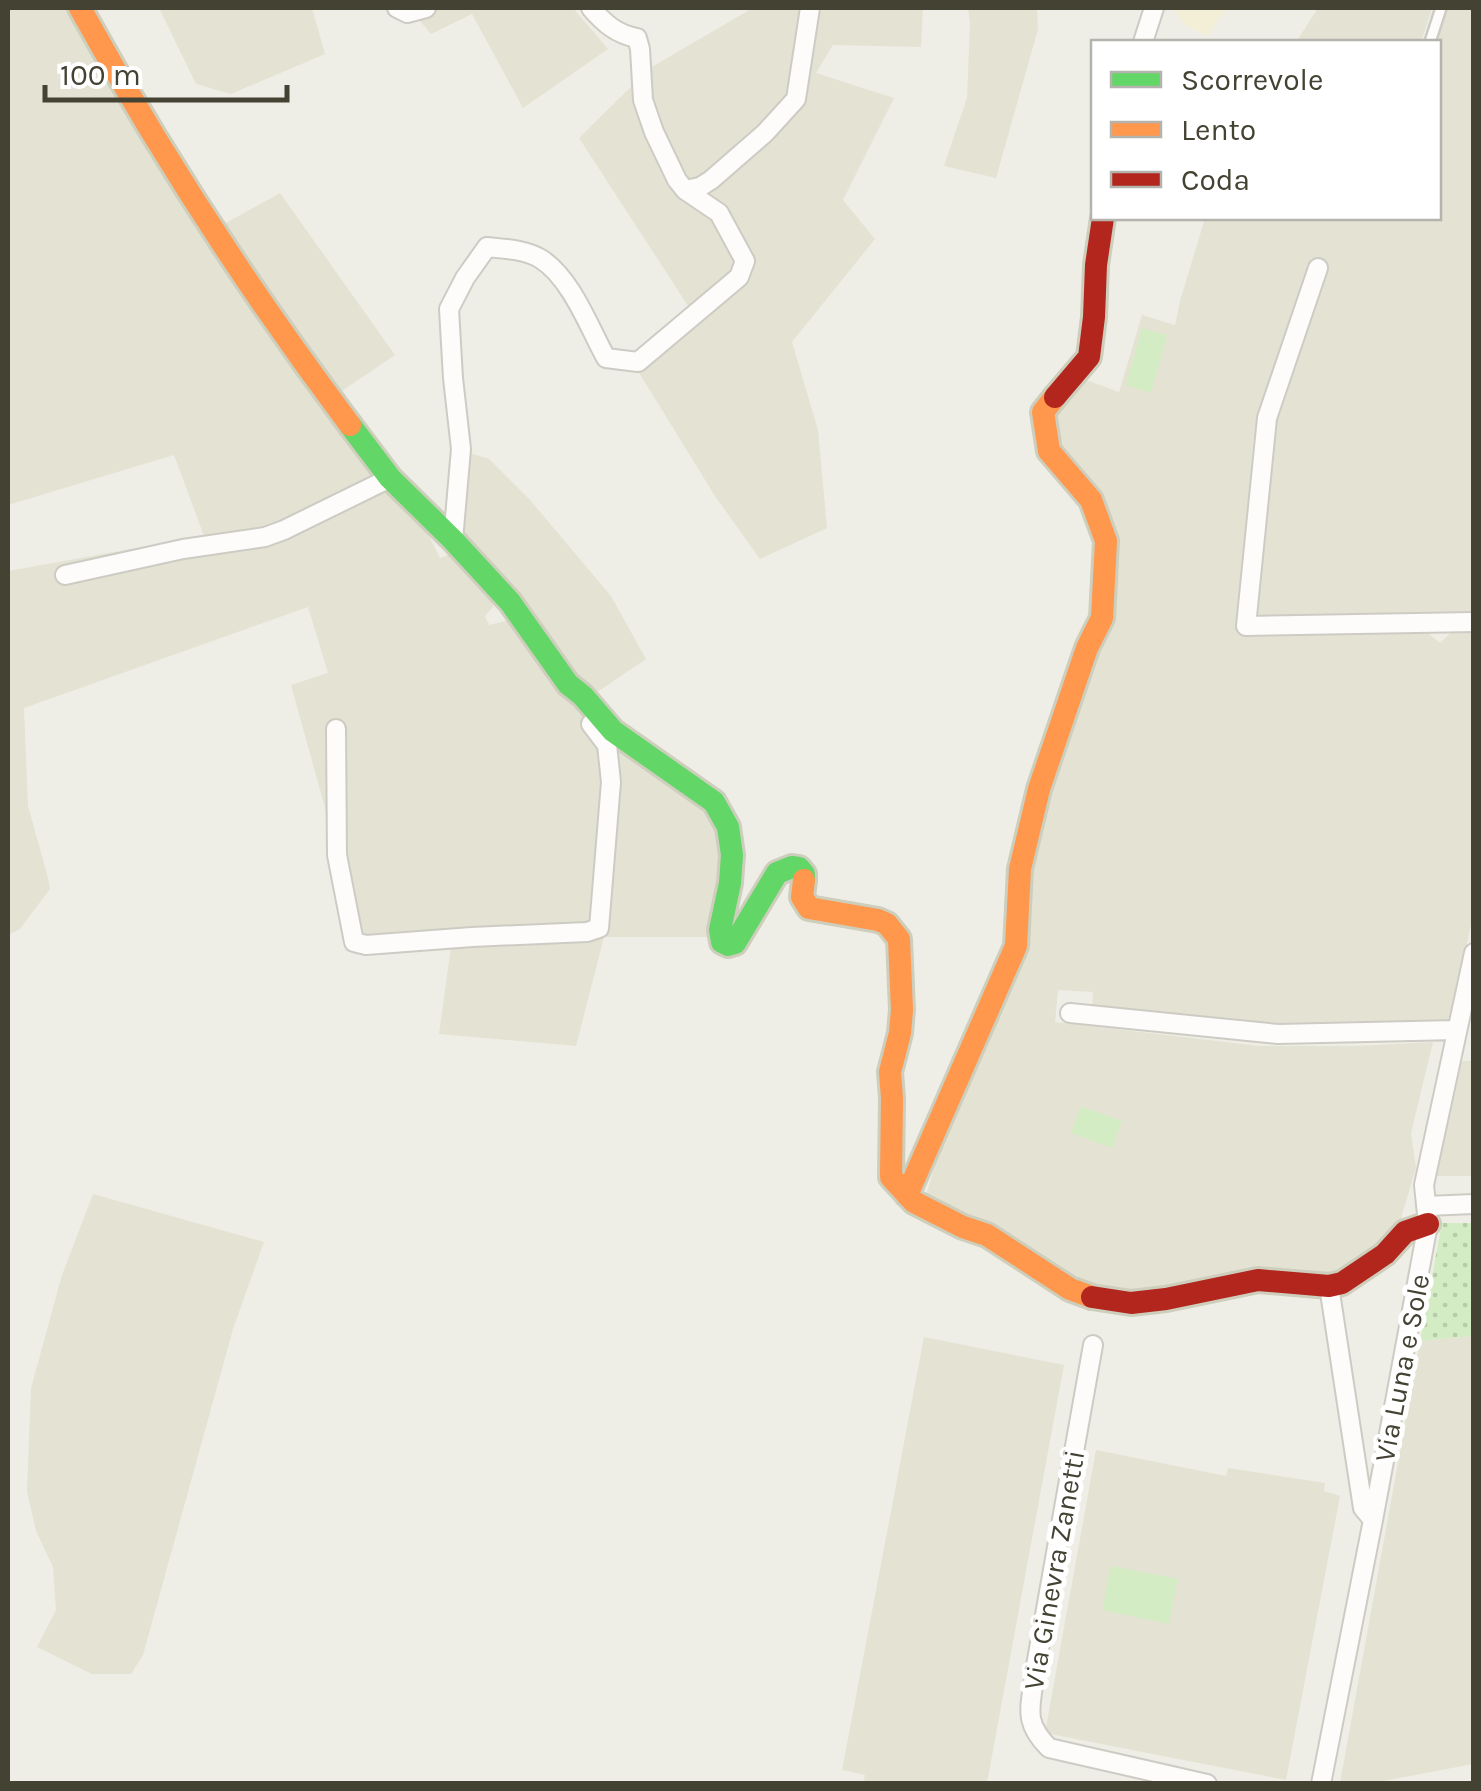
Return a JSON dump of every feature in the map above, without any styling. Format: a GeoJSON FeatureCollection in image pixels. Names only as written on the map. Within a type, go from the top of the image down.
{"type":"FeatureCollection","features":[{"type":"Feature","properties":{"kind":"street"},"geometry":{"type":"LineString","coordinates":[[80,8],[125,90],[300,360],[390,478],[510,602],[607,745],[612,782],[599,928],[587,932],[366,945],[354,942],[337,854],[336,729]]}},
{"type":"Feature","properties":{"kind":"street"},"geometry":{"type":"LineString","coordinates":[[397,8],[406,13],[426,8]]}},
{"type":"Feature","properties":{"kind":"street"},"geometry":{"type":"LineString","coordinates":[[454,540],[461,449],[450,309],[465,278],[487,247],[540,258],[564,280],[606,358],[638,362],[738,277],[745,261],[718,213],[677,180],[643,100],[637,38],[622,35],[591,8]]}},
{"type":"Feature","properties":{"kind":"street"},"geometry":{"type":"LineString","coordinates":[[685,190],[711,180],[766,133],[796,100],[810,8]]}},
{"type":"Feature","properties":{"kind":"street"},"geometry":{"type":"LineString","coordinates":[[1144,40],[1154,8]]}},
{"type":"Feature","properties":{"kind":"street"},"geometry":{"type":"LineString","coordinates":[[908,1195],[1016,946],[1020,869],[1039,789],[1086,648],[1102,618],[1106,540],[1091,500],[1048,451],[1043,412],[1089,357],[1103,220]]}},
{"type":"Feature","properties":{"kind":"street"},"geometry":{"type":"LineString","coordinates":[[1318,268],[1267,418],[1246,626],[1474,622]]}},
{"type":"Feature","properties":{"kind":"street"},"geometry":{"type":"LineString","coordinates":[[65,575],[183,549],[265,537],[390,478]]}},
{"type":"Feature","properties":{"kind":"street"},"geometry":{"type":"LineString","coordinates":[[568,684],[584,696],[613,731],[714,802],[724,814],[731,836],[733,876],[719,932],[722,942],[728,945],[737,940],[777,873],[792,867],[804,874],[802,897],[809,908],[878,920],[894,930],[900,948],[902,1010],[890,1072],[891,1176],[914,1202],[988,1235],[1070,1289],[1095,1298],[1131,1303],[1166,1300],[1258,1280],[1329,1286],[1342,1283],[1385,1254],[1427,1215],[1474,1204]]}},
{"type":"Feature","properties":{"kind":"street","name":"Via Luna e Sole"},"geometry":{"type":"LineString","coordinates":[[1321,1784],[1374,1520],[1427,1215],[1424,1185],[1474,953]]}},
{"type":"Feature","properties":{"kind":"street"},"geometry":{"type":"LineString","coordinates":[[1070,1013],[1278,1034],[1456,1030]]}},
{"type":"Feature","properties":{"kind":"street"},"geometry":{"type":"LineString","coordinates":[[1329,1286],[1363,1508],[1374,1520]]}},
{"type":"Feature","properties":{"kind":"street","name":"Via Ginevra Zanetti"},"geometry":{"type":"LineString","coordinates":[[1093,1344],[1029,1718],[1034,1734],[1050,1748],[1207,1784]]}},
{"type":"Feature","properties":{"kind":"lane"},"geometry":{"type":"LineString","coordinates":[[1431,40],[1441,8]]}},
{"type":"Feature","properties":{"kind":"shaded area"},"geometry":{"type":"Polygon","coordinates":[[[8,8],[73,8],[312,383],[311,394],[322,411],[334,410],[350,448],[360,447],[427,532],[440,558],[453,553],[494,601],[485,616],[489,625],[509,620],[709,810],[718,832],[721,855],[720,901],[712,937],[604,937],[576,1046],[439,1034],[453,932],[349,937],[325,808],[291,685],[328,673],[308,607],[24,708],[28,806],[50,889],[20,929],[8,935],[8,571],[204,536],[174,455],[8,505],[8,8]]]}},
{"type":"Feature","properties":{"kind":"shaded area"},"geometry":{"type":"Polygon","coordinates":[[[159,8],[312,8],[325,54],[231,94],[196,84],[159,8]]]}},
{"type":"Feature","properties":{"kind":"shaded area"},"geometry":{"type":"Polygon","coordinates":[[[409,8],[573,8],[608,49],[523,108],[472,14],[431,34],[409,8]]]}},
{"type":"Feature","properties":{"kind":"shaded area"},"geometry":{"type":"Polygon","coordinates":[[[753,8],[923,8],[921,47],[833,45],[816,73],[894,98],[843,200],[875,239],[792,342],[818,430],[827,528],[760,559],[715,496],[633,363],[692,312],[579,138],[650,68],[753,8]]]}},
{"type":"Feature","properties":{"kind":"shaded area"},"geometry":{"type":"Polygon","coordinates":[[[968,8],[1037,8],[1038,29],[996,178],[944,166],[967,98],[968,8]]]}},
{"type":"Feature","properties":{"kind":"shaded area"},"geometry":{"type":"Polygon","coordinates":[[[1173,8],[1227,8],[1207,36],[1184,24],[1173,8]]]}},
{"type":"Feature","properties":{"kind":"shaded area"},"geometry":{"type":"Polygon","coordinates":[[[1318,8],[1432,8],[1422,40],[1297,40],[1318,8]]]}},
{"type":"Feature","properties":{"kind":"shaded area"},"geometry":{"type":"Polygon","coordinates":[[[1448,8],[1473,8],[1473,611],[1264,619],[1257,613],[1268,418],[1325,263],[1311,259],[1253,443],[1239,633],[1421,627],[1440,643],[1456,628],[1473,626],[1473,915],[1451,1019],[1283,1027],[1092,1010],[1093,992],[1058,990],[1055,1022],[1260,1046],[1433,1042],[1411,1133],[1416,1168],[1399,1225],[1344,1275],[1119,1294],[1077,1281],[925,1199],[941,1144],[1024,922],[1046,796],[1112,540],[1053,448],[1049,415],[1086,380],[1119,392],[1142,315],[1175,325],[1204,220],[1441,220],[1441,40],[1438,40],[1448,8]]]}},
{"type":"Feature","properties":{"kind":"shaded area"},"geometry":{"type":"Polygon","coordinates":[[[280,193],[395,355],[336,395],[224,224],[280,193]]]}},
{"type":"Feature","properties":{"kind":"shaded area"},"geometry":{"type":"Polygon","coordinates":[[[470,453],[489,459],[530,500],[611,596],[646,659],[593,695],[461,538],[470,453]]]}},
{"type":"Feature","properties":{"kind":"shaded area"},"geometry":{"type":"Polygon","coordinates":[[[1462,1061],[1473,1061],[1473,1176],[1436,1176],[1462,1061]]]}},
{"type":"Feature","properties":{"kind":"shaded area"},"geometry":{"type":"Polygon","coordinates":[[[93,1194],[264,1242],[233,1329],[143,1655],[131,1674],[92,1674],[37,1647],[56,1610],[53,1567],[36,1531],[27,1491],[31,1388],[62,1275],[93,1194]]]}},
{"type":"Feature","properties":{"kind":"shaded area"},"geometry":{"type":"Polygon","coordinates":[[[1473,1336],[1473,1764],[1373,1783],[1340,1783],[1420,1341],[1473,1336]]]}},
{"type":"Feature","properties":{"kind":"shaded area"},"geometry":{"type":"Polygon","coordinates":[[[924,1337],[1064,1365],[987,1783],[863,1783],[865,1775],[842,1770],[924,1337]]]}},
{"type":"Feature","properties":{"kind":"shaded area"},"geometry":{"type":"Polygon","coordinates":[[[1096,1450],[1226,1476],[1228,1468],[1325,1483],[1324,1491],[1340,1496],[1286,1780],[1045,1733],[1096,1450]]]}},
{"type":"Feature","properties":{"kind":"green space"},"geometry":{"type":"Polygon","coordinates":[[[1142,328],[1167,335],[1151,393],[1126,385],[1142,328]]]}},
{"type":"Feature","properties":{"kind":"green space"},"geometry":{"type":"Polygon","coordinates":[[[1081,1106],[1122,1121],[1112,1148],[1071,1133],[1081,1106]]]}},
{"type":"Feature","properties":{"kind":"green space"},"geometry":{"type":"Polygon","coordinates":[[[1442,1223],[1473,1223],[1473,1336],[1420,1341],[1442,1223]]]}},
{"type":"Feature","properties":{"kind":"green space"},"geometry":{"type":"Polygon","coordinates":[[[1111,1566],[1178,1579],[1169,1624],[1102,1610],[1111,1566]]]}},
{"type":"Feature","properties":{"kind":"traffic: fast"},"geometry":{"type":"LineString","coordinates":[[350,425],[390,478],[510,602],[568,684],[613,731],[714,802],[728,827],[732,855],[720,930],[722,942],[735,943],[777,873],[799,868],[804,880]]}},
{"type":"Feature","properties":{"kind":"traffic: slow"},"geometry":{"type":"LineString","coordinates":[[80,8],[208,221],[350,425]]}},
{"type":"Feature","properties":{"kind":"traffic: slow"},"geometry":{"type":"LineString","coordinates":[[907,1195],[1016,946],[1020,869],[1039,789],[1087,648],[1102,618],[1106,541],[1091,500],[1049,451],[1043,412],[1055,397]]}},
{"type":"Feature","properties":{"kind":"traffic: slow"},"geometry":{"type":"LineString","coordinates":[[804,880],[802,897],[809,908],[878,920],[887,924],[899,939],[902,1010],[890,1072],[891,1177],[914,1202],[987,1235],[1070,1289],[1092,1297]]}},
{"type":"Feature","properties":{"kind":"traffic: jam"},"geometry":{"type":"LineString","coordinates":[[1055,397],[1089,357],[1103,220]]}},
{"type":"Feature","properties":{"kind":"traffic: jam"},"geometry":{"type":"LineString","coordinates":[[1092,1297],[1131,1303],[1258,1280],[1329,1286],[1342,1283],[1385,1254],[1405,1232],[1428,1224]]}}]}
